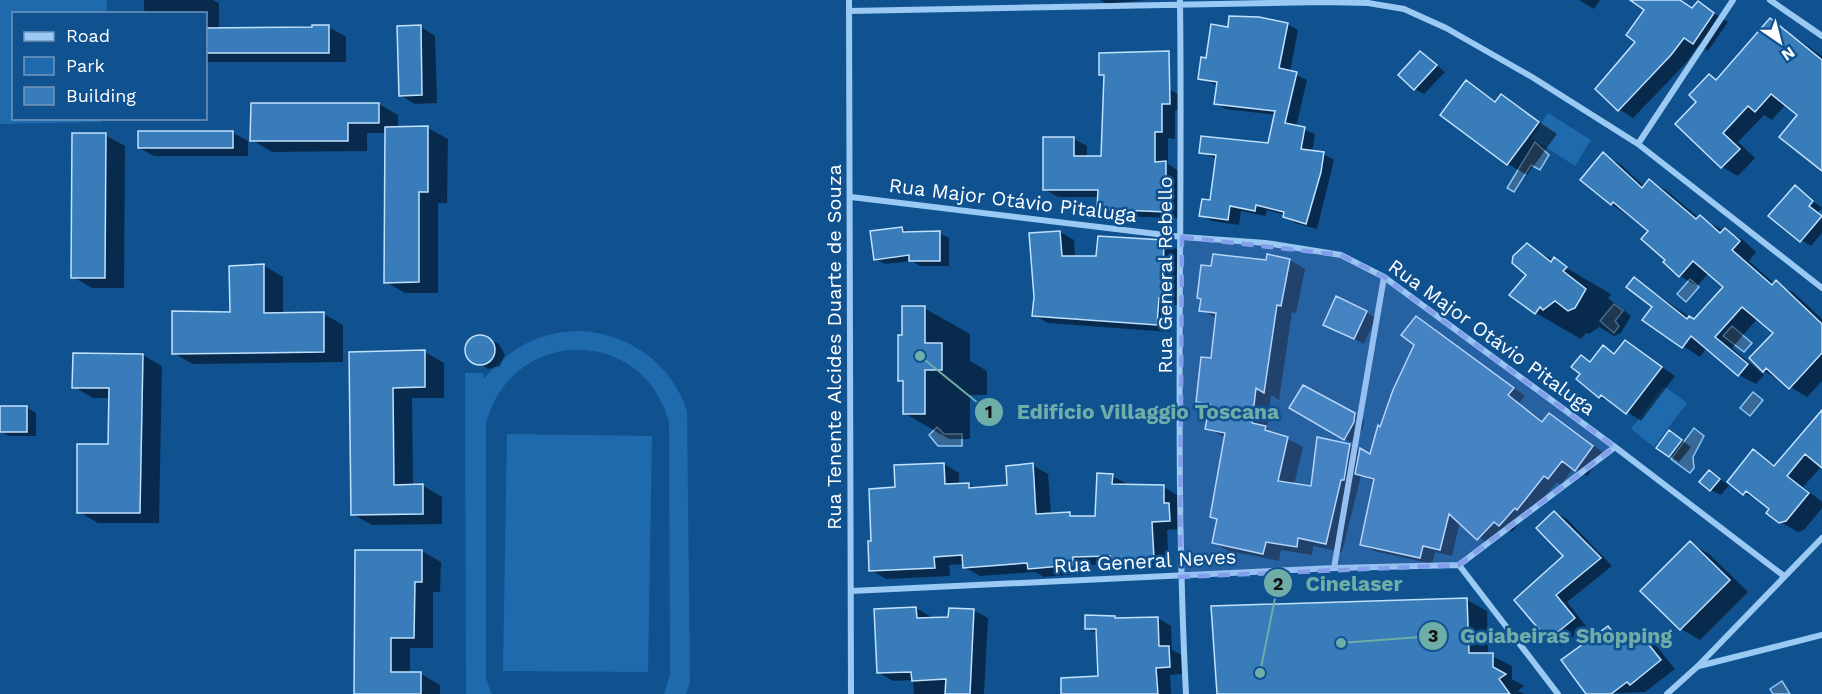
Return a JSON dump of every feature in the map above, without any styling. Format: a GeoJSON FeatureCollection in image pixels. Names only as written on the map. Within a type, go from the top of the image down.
{"type":"FeatureCollection","features":[{"type":"Feature","properties":{"kind":"street","name":"Rua Tenente Alcides Duarte de Souza"},"geometry":{"type":"LineString","coordinates":[[849,0],[851,694]]}},
{"type":"Feature","properties":{"kind":"street"},"geometry":{"type":"LineString","coordinates":[[1770,0],[1822,36]]}},
{"type":"Feature","properties":{"kind":"street"},"geometry":{"type":"LineString","coordinates":[[849,10],[1180,1],[1368,3],[1404,9],[1446,28],[1523,72],[1638,144],[1822,288]]}},
{"type":"Feature","properties":{"kind":"street","name":"Rua General Rebello"},"geometry":{"type":"LineString","coordinates":[[1180,1],[1182,237],[1179,577],[1186,694]]}},
{"type":"Feature","properties":{"kind":"street"},"geometry":{"type":"LineString","coordinates":[[1638,144],[1732,1]]}},
{"type":"Feature","properties":{"kind":"street","name":"Rua Major Otávio Pitaluga"},"geometry":{"type":"LineString","coordinates":[[851,197],[1182,237],[1266,243],[1341,255],[1384,277],[1615,447],[1784,576]]}},
{"type":"Feature","properties":{"kind":"street"},"geometry":{"type":"LineString","coordinates":[[1334,568],[1384,277]]}},
{"type":"Feature","properties":{"kind":"street"},"geometry":{"type":"LineString","coordinates":[[1558,694],[1459,565],[1615,447]]}},
{"type":"Feature","properties":{"kind":"street"},"geometry":{"type":"LineString","coordinates":[[1667,694],[1698,666],[1822,538]]}},
{"type":"Feature","properties":{"kind":"street","name":"Rua General Neves"},"geometry":{"type":"LineString","coordinates":[[851,591],[1334,568],[1459,565]]}},
{"type":"Feature","properties":{"kind":"street"},"geometry":{"type":"LineString","coordinates":[[1698,666],[1822,635]]}},
{"type":"Feature","properties":{"kind":"highlighted area"},"geometry":{"type":"Polygon","coordinates":[[[1182,237],[1341,255],[1384,277],[1615,447],[1459,565],[1180,577],[1182,237]]]}},
{"type":"Feature","properties":{"kind":"green space"},"geometry":{"type":"Polygon","coordinates":[[[0,0],[107,0],[106,12],[12,12],[12,120],[102,120],[102,122],[0,124],[0,0]]]}},
{"type":"Feature","properties":{"kind":"green space"},"geometry":{"type":"Polygon","coordinates":[[[1548,113],[1591,140],[1575,166],[1532,138],[1548,113]]]}},
{"type":"Feature","properties":{"kind":"green space"},"geometry":{"type":"Polygon","coordinates":[[[580,331],[616,338],[646,354],[671,379],[687,411],[690,682],[686,694],[664,694],[670,675],[669,422],[655,390],[633,368],[607,354],[578,350],[548,354],[522,368],[500,391],[486,423],[486,679],[492,694],[466,694],[465,373],[483,373],[484,379],[504,358],[526,343],[552,334],[580,331]]]}},
{"type":"Feature","properties":{"kind":"green space"},"geometry":{"type":"Polygon","coordinates":[[[1664,386],[1687,403],[1654,447],[1631,429],[1664,386]]]}},
{"type":"Feature","properties":{"kind":"green space"},"geometry":{"type":"Polygon","coordinates":[[[507,434],[652,436],[648,672],[503,671],[507,434]]]}},
{"type":"Feature","properties":{"kind":"shaded area"},"geometry":{"type":"Polygon","coordinates":[[[1535,142],[1549,155],[1540,170],[1531,165],[1514,192],[1507,188],[1535,142]]]}},
{"type":"Feature","properties":{"kind":"shaded area"},"geometry":{"type":"Polygon","coordinates":[[[1690,279],[1699,287],[1686,302],[1677,294],[1690,279]]]}},
{"type":"Feature","properties":{"kind":"shaded area"},"geometry":{"type":"Polygon","coordinates":[[[1614,304],[1623,311],[1615,321],[1619,326],[1614,333],[1600,321],[1614,304]]]}},
{"type":"Feature","properties":{"kind":"shaded area"},"geometry":{"type":"Polygon","coordinates":[[[1732,326],[1752,343],[1744,352],[1723,336],[1732,326]]]}},
{"type":"Feature","properties":{"kind":"shaded area"},"geometry":{"type":"Polygon","coordinates":[[[1753,392],[1763,400],[1750,416],[1740,408],[1753,392]]]}},
{"type":"Feature","properties":{"kind":"shaded area"},"geometry":{"type":"Polygon","coordinates":[[[937,427],[944,434],[962,434],[962,446],[938,446],[929,435],[937,427]]]}},
{"type":"Feature","properties":{"kind":"shaded area"},"geometry":{"type":"Polygon","coordinates":[[[1694,428],[1704,436],[1693,457],[1694,468],[1690,473],[1671,459],[1694,428]]]}},
{"type":"Feature","properties":{"kind":"shaded area"},"geometry":{"type":"Polygon","coordinates":[[[1782,681],[1790,694],[1773,694],[1770,689],[1782,681]]]}},
{"type":"Feature","properties":{"kind":"building"},"geometry":{"type":"Polygon","coordinates":[[[1630,0],[1680,0],[1692,8],[1698,1],[1714,13],[1693,44],[1684,38],[1618,111],[1595,89],[1635,42],[1626,35],[1644,10],[1630,0]]]}},
{"type":"Feature","properties":{"kind":"building"},"geometry":{"type":"Polygon","coordinates":[[[1229,16],[1259,17],[1288,23],[1279,68],[1297,72],[1285,123],[1305,127],[1301,149],[1324,152],[1321,172],[1306,224],[1283,217],[1284,212],[1256,205],[1255,211],[1230,206],[1228,220],[1199,216],[1202,199],[1210,200],[1216,155],[1199,153],[1201,136],[1268,143],[1275,111],[1214,104],[1217,82],[1198,79],[1201,57],[1206,58],[1211,24],[1228,27],[1229,16]]]}},
{"type":"Feature","properties":{"kind":"building"},"geometry":{"type":"Polygon","coordinates":[[[1770,18],[1822,60],[1822,171],[1779,137],[1797,115],[1771,94],[1755,112],[1748,106],[1723,133],[1740,149],[1721,168],[1675,124],[1696,102],[1689,95],[1709,74],[1716,80],[1770,18]]]}},
{"type":"Feature","properties":{"kind":"building"},"geometry":{"type":"Polygon","coordinates":[[[312,25],[329,25],[329,53],[207,53],[207,28],[312,27],[312,25]]]}},
{"type":"Feature","properties":{"kind":"building"},"geometry":{"type":"Polygon","coordinates":[[[421,25],[422,95],[399,96],[397,26],[421,25]]]}},
{"type":"Feature","properties":{"kind":"building"},"geometry":{"type":"Polygon","coordinates":[[[1169,51],[1170,104],[1162,104],[1162,132],[1155,132],[1155,162],[1166,161],[1166,189],[1169,189],[1167,212],[1097,209],[1098,190],[1043,190],[1043,137],[1074,137],[1074,156],[1101,156],[1104,75],[1099,75],[1099,53],[1169,51]]]}},
{"type":"Feature","properties":{"kind":"building"},"geometry":{"type":"Polygon","coordinates":[[[1420,51],[1437,65],[1414,90],[1398,75],[1420,51]]]}},
{"type":"Feature","properties":{"kind":"building"},"geometry":{"type":"Polygon","coordinates":[[[1466,80],[1495,102],[1501,94],[1539,122],[1507,165],[1440,115],[1466,80]]]}},
{"type":"Feature","properties":{"kind":"building"},"geometry":{"type":"Polygon","coordinates":[[[251,103],[379,103],[379,123],[348,123],[348,141],[250,141],[251,103]]]}},
{"type":"Feature","properties":{"kind":"building"},"geometry":{"type":"Polygon","coordinates":[[[428,126],[428,192],[419,192],[419,282],[384,283],[385,127],[428,126]]]}},
{"type":"Feature","properties":{"kind":"building"},"geometry":{"type":"Polygon","coordinates":[[[138,131],[233,131],[233,148],[138,148],[138,131]]]}},
{"type":"Feature","properties":{"kind":"building"},"geometry":{"type":"Polygon","coordinates":[[[72,133],[106,133],[105,278],[71,278],[72,133]]]}},
{"type":"Feature","properties":{"kind":"building"},"geometry":{"type":"Polygon","coordinates":[[[1603,152],[1642,188],[1649,179],[1696,219],[1700,215],[1720,233],[1725,228],[1740,241],[1732,250],[1772,285],[1776,280],[1822,324],[1822,353],[1789,389],[1766,368],[1763,372],[1749,358],[1773,333],[1742,307],[1715,337],[1748,364],[1738,376],[1691,336],[1682,348],[1642,320],[1652,307],[1626,287],[1634,277],[1687,319],[1689,316],[1694,319],[1723,287],[1693,261],[1679,277],[1663,262],[1665,260],[1641,239],[1648,231],[1613,202],[1611,205],[1580,180],[1603,152]]]}},
{"type":"Feature","properties":{"kind":"building"},"geometry":{"type":"Polygon","coordinates":[[[1795,185],[1813,201],[1809,206],[1822,216],[1800,242],[1768,216],[1795,185]]]}},
{"type":"Feature","properties":{"kind":"building"},"geometry":{"type":"Polygon","coordinates":[[[902,227],[903,232],[940,231],[940,261],[909,261],[909,255],[874,260],[870,231],[902,227]]]}},
{"type":"Feature","properties":{"kind":"building"},"geometry":{"type":"Polygon","coordinates":[[[1060,231],[1062,256],[1096,256],[1098,236],[1164,240],[1163,279],[1167,279],[1166,298],[1159,298],[1157,325],[1032,316],[1034,297],[1029,233],[1060,231]]]}},
{"type":"Feature","properties":{"kind":"building"},"geometry":{"type":"Polygon","coordinates":[[[1527,243],[1551,262],[1554,257],[1567,267],[1563,271],[1586,289],[1575,308],[1568,311],[1555,301],[1543,310],[1540,307],[1535,314],[1509,295],[1526,275],[1512,263],[1513,256],[1527,243]]]}},
{"type":"Feature","properties":{"kind":"building"},"geometry":{"type":"Polygon","coordinates":[[[1213,254],[1266,260],[1267,254],[1290,259],[1281,306],[1277,305],[1264,393],[1256,388],[1252,423],[1266,426],[1265,430],[1288,437],[1278,481],[1311,486],[1317,437],[1350,444],[1344,480],[1341,480],[1326,544],[1298,538],[1297,547],[1266,542],[1263,554],[1212,543],[1217,519],[1210,517],[1225,433],[1205,429],[1210,404],[1196,402],[1201,357],[1211,358],[1216,313],[1199,311],[1201,299],[1197,298],[1201,265],[1211,266],[1213,254]]]}},
{"type":"Feature","properties":{"kind":"building"},"geometry":{"type":"Polygon","coordinates":[[[264,264],[264,313],[324,312],[324,352],[172,354],[172,311],[230,312],[229,266],[264,264]]]}},
{"type":"Feature","properties":{"kind":"building"},"geometry":{"type":"Polygon","coordinates":[[[1336,296],[1367,311],[1354,339],[1323,325],[1336,296]]]}},
{"type":"Feature","properties":{"kind":"building"},"geometry":{"type":"Polygon","coordinates":[[[902,306],[925,306],[925,343],[942,343],[942,370],[925,370],[925,414],[903,414],[903,381],[898,381],[898,335],[902,335],[902,306]]]}},
{"type":"Feature","properties":{"kind":"building"},"geometry":{"type":"Polygon","coordinates":[[[1416,316],[1514,388],[1508,395],[1542,422],[1549,413],[1593,446],[1575,471],[1562,461],[1548,479],[1544,476],[1517,510],[1515,508],[1499,526],[1494,522],[1477,540],[1449,514],[1440,550],[1423,546],[1420,558],[1360,545],[1374,479],[1355,474],[1360,448],[1370,454],[1378,425],[1380,427],[1393,390],[1414,345],[1401,335],[1416,316]]]}},
{"type":"Feature","properties":{"kind":"building"},"geometry":{"type":"Polygon","coordinates":[[[480,335],[491,339],[495,350],[491,361],[480,365],[469,361],[465,350],[469,339],[480,335]]]}},
{"type":"Feature","properties":{"kind":"building"},"geometry":{"type":"Polygon","coordinates":[[[1625,340],[1662,367],[1626,414],[1601,395],[1599,398],[1576,379],[1580,374],[1571,367],[1581,355],[1590,362],[1603,345],[1614,354],[1625,340]]]}},
{"type":"Feature","properties":{"kind":"building"},"geometry":{"type":"Polygon","coordinates":[[[425,350],[425,387],[393,388],[394,485],[423,484],[423,514],[351,515],[349,352],[425,350]]]}},
{"type":"Feature","properties":{"kind":"building"},"geometry":{"type":"Polygon","coordinates":[[[73,353],[143,354],[140,513],[77,513],[77,444],[108,444],[109,388],[72,388],[73,353]]]}},
{"type":"Feature","properties":{"kind":"building"},"geometry":{"type":"Polygon","coordinates":[[[1303,385],[1355,413],[1354,422],[1344,440],[1289,408],[1303,385]]]}},
{"type":"Feature","properties":{"kind":"building"},"geometry":{"type":"Polygon","coordinates":[[[0,406],[27,406],[27,432],[0,432],[0,406]]]}},
{"type":"Feature","properties":{"kind":"building"},"geometry":{"type":"Polygon","coordinates":[[[1822,410],[1822,468],[1805,454],[1787,476],[1809,493],[1786,521],[1779,523],[1766,513],[1769,509],[1746,491],[1743,495],[1727,482],[1753,449],[1774,466],[1822,410]]]}},
{"type":"Feature","properties":{"kind":"building"},"geometry":{"type":"Polygon","coordinates":[[[1669,430],[1682,440],[1669,457],[1656,448],[1669,430]]]}},
{"type":"Feature","properties":{"kind":"building"},"geometry":{"type":"Polygon","coordinates":[[[944,463],[945,484],[969,483],[969,488],[1007,485],[1006,466],[1033,463],[1036,514],[1070,512],[1070,516],[1095,516],[1097,473],[1113,474],[1112,484],[1164,485],[1164,503],[1169,503],[1170,521],[1152,522],[1154,559],[1110,562],[1110,556],[1073,557],[1073,565],[1028,569],[1027,563],[963,568],[962,555],[934,557],[935,568],[869,571],[868,541],[871,541],[869,489],[895,487],[894,465],[944,463]]]}},
{"type":"Feature","properties":{"kind":"building"},"geometry":{"type":"Polygon","coordinates":[[[1709,470],[1720,479],[1710,491],[1699,482],[1709,470]]]}},
{"type":"Feature","properties":{"kind":"building"},"geometry":{"type":"Polygon","coordinates":[[[1554,511],[1601,558],[1556,595],[1575,618],[1548,640],[1514,600],[1563,556],[1536,528],[1554,511]]]}},
{"type":"Feature","properties":{"kind":"building"},"geometry":{"type":"Polygon","coordinates":[[[1690,541],[1730,580],[1680,630],[1640,591],[1690,541]]]}},
{"type":"Feature","properties":{"kind":"building"},"geometry":{"type":"Polygon","coordinates":[[[355,550],[422,550],[422,582],[415,582],[414,638],[391,638],[391,672],[421,672],[421,694],[354,694],[355,550]]]}},
{"type":"Feature","properties":{"kind":"building"},"geometry":{"type":"Polygon","coordinates":[[[1467,598],[1469,653],[1493,653],[1493,667],[1506,674],[1499,679],[1510,694],[1217,694],[1211,606],[1467,598]]]}},
{"type":"Feature","properties":{"kind":"building"},"geometry":{"type":"Polygon","coordinates":[[[916,607],[917,618],[948,617],[949,608],[974,609],[970,694],[945,694],[946,679],[912,681],[911,672],[877,673],[874,609],[916,607]]]}},
{"type":"Feature","properties":{"kind":"building"},"geometry":{"type":"Polygon","coordinates":[[[1085,615],[1115,616],[1115,618],[1158,617],[1159,646],[1169,646],[1170,667],[1156,668],[1158,694],[1061,694],[1061,678],[1098,676],[1096,629],[1085,629],[1085,615]]]}},
{"type":"Feature","properties":{"kind":"building"},"geometry":{"type":"Polygon","coordinates":[[[1608,626],[1622,644],[1638,631],[1661,660],[1630,685],[1627,682],[1611,694],[1586,694],[1561,660],[1608,626]]]}},
{"type":"Feature","properties":{"kind":"place","name":"Edifício Villaggio Toscana"},"geometry":{"type":"Point","coordinates":[920,356]}},
{"type":"Feature","properties":{"kind":"place","name":"Goiabeiras Shopping"},"geometry":{"type":"Point","coordinates":[1341,643]}},
{"type":"Feature","properties":{"kind":"place","name":"Cinelaser"},"geometry":{"type":"Point","coordinates":[1260,673]}}]}
